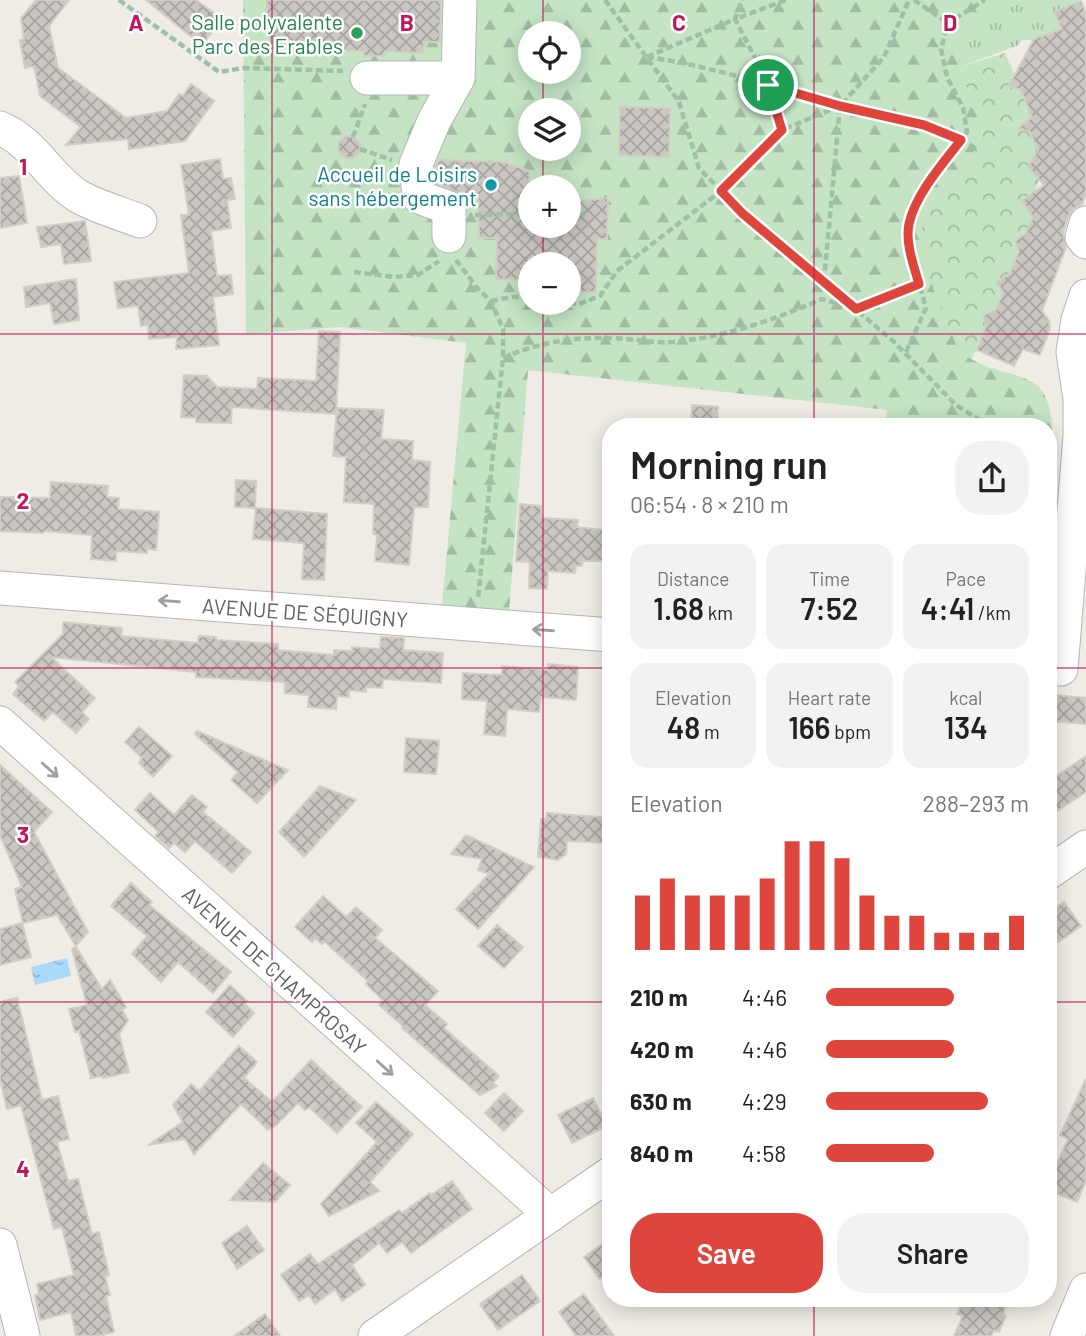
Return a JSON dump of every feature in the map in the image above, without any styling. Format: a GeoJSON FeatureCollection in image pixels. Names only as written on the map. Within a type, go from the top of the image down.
{"type":"FeatureCollection","features":[{"type":"Feature","properties":{"kind":"street"},"geometry":{"type":"LineString","coordinates":[[450,235],[449,208],[419,197],[416,164],[434,121],[458,78],[460,0]]}},
{"type":"Feature","properties":{"kind":"street"},"geometry":{"type":"LineString","coordinates":[[367,78],[458,78]]}},
{"type":"Feature","properties":{"kind":"street"},"geometry":{"type":"LineString","coordinates":[[0,128],[19,136],[63,184],[79,196],[140,221]]}},
{"type":"Feature","properties":{"kind":"street"},"geometry":{"type":"LineString","coordinates":[[1086,223],[1082,237],[1086,243]]}},
{"type":"Feature","properties":{"kind":"street"},"geometry":{"type":"LineString","coordinates":[[1065,669],[1080,436],[1080,399],[1073,352],[1078,320],[1086,296]]}},
{"type":"Feature","properties":{"kind":"street","name":"AVENUE DE SÉQUIGNY"},"geometry":{"type":"LineString","coordinates":[[0,588],[602,634]]}},
{"type":"Feature","properties":{"kind":"street","name":"AVENUE DE CHAMPROSAY"},"geometry":{"type":"LineString","coordinates":[[0,723],[551,1215]]}},
{"type":"Feature","properties":{"kind":"street"},"geometry":{"type":"LineString","coordinates":[[1057,867],[1086,847]]}},
{"type":"Feature","properties":{"kind":"street"},"geometry":{"type":"LineString","coordinates":[[375,1336],[602,1180]]}},
{"type":"Feature","properties":{"kind":"street"},"geometry":{"type":"LineString","coordinates":[[0,1245],[23,1336]]}},
{"type":"Feature","properties":{"kind":"street"},"geometry":{"type":"LineString","coordinates":[[1066,1336],[1086,1290]]}},
{"type":"Feature","properties":{"kind":"path"},"geometry":{"type":"LineString","coordinates":[[119,0],[219,72],[244,68],[348,71],[367,78]]}},
{"type":"Feature","properties":{"kind":"path"},"geometry":{"type":"LineString","coordinates":[[605,0],[679,102],[699,168],[742,213],[892,340],[956,405],[977,418]]}},
{"type":"Feature","properties":{"kind":"path"},"geometry":{"type":"LineString","coordinates":[[742,0],[735,19],[768,85],[782,130]]}},
{"type":"Feature","properties":{"kind":"path"},"geometry":{"type":"LineString","coordinates":[[646,57],[786,0]]}},
{"type":"Feature","properties":{"kind":"path"},"geometry":{"type":"LineString","coordinates":[[581,303],[600,296],[617,271],[721,191],[782,130],[840,106],[884,57],[912,0],[948,23]]}},
{"type":"Feature","properties":{"kind":"path"},"geometry":{"type":"LineString","coordinates":[[906,352],[926,307],[910,252],[908,225],[925,187],[967,132],[964,108],[947,77],[941,50],[948,23],[976,3],[985,0]]}},
{"type":"Feature","properties":{"kind":"path"},"geometry":{"type":"LineString","coordinates":[[646,57],[738,76],[840,106],[924,125],[976,149]]}},
{"type":"Feature","properties":{"kind":"path"},"geometry":{"type":"LineString","coordinates":[[824,281],[840,106]]}},
{"type":"Feature","properties":{"kind":"path"},"geometry":{"type":"LineString","coordinates":[[450,235],[518,217]]}},
{"type":"Feature","properties":{"kind":"path"},"geometry":{"type":"LineString","coordinates":[[354,272],[395,277],[418,275],[439,261],[450,235]]}},
{"type":"Feature","properties":{"kind":"path"},"geometry":{"type":"LineString","coordinates":[[450,235],[478,289],[491,301],[503,329],[503,358],[476,625]]}},
{"type":"Feature","properties":{"kind":"path"},"geometry":{"type":"LineString","coordinates":[[503,358],[530,346],[560,340],[611,338],[671,342],[747,329],[822,299],[856,309],[919,284]]}},
{"type":"Feature","properties":{"kind":"path"},"geometry":{"type":"LineString","coordinates":[[491,301],[518,297]]}},
{"type":"Feature","properties":{"kind":"green space"},"geometry":{"type":"Polygon","coordinates":[[[243,0],[1014,0],[965,23],[955,39],[962,80],[977,103],[983,130],[976,149],[928,203],[959,352],[988,367],[1034,383],[1044,395],[1051,418],[887,418],[887,410],[528,370],[509,612],[442,606],[466,343],[341,327],[246,334],[243,0]]]}},
{"type":"Feature","properties":{"kind":"green space"},"geometry":{"type":"Polygon","coordinates":[[[1014,0],[1082,0],[1054,12],[1067,42],[1034,46],[1031,40],[1022,40],[1019,45],[960,67],[955,39],[965,23],[1014,0]]]}},
{"type":"Feature","properties":{"kind":"green space"},"geometry":{"type":"Polygon","coordinates":[[[1005,53],[1016,78],[1011,82],[1012,86],[1020,88],[1033,119],[1030,132],[1041,157],[1031,162],[1030,170],[1041,176],[1032,197],[1035,212],[1025,238],[1016,241],[1020,248],[1007,279],[999,286],[1004,290],[994,314],[985,318],[987,323],[972,359],[959,352],[932,285],[919,243],[928,203],[976,149],[983,130],[977,103],[962,80],[960,67],[1005,53]]]}},
{"type":"Feature","properties":{"kind":"water"},"geometry":{"type":"Polygon","coordinates":[[[67,958],[71,976],[35,985],[31,967],[67,958]]]}},
{"type":"Feature","properties":{"kind":"building"},"geometry":{"type":"Polygon","coordinates":[[[36,0],[69,0],[49,26],[58,68],[126,118],[167,111],[179,94],[183,96],[191,84],[214,101],[185,141],[129,149],[128,139],[66,145],[81,127],[40,96],[34,66],[25,68],[20,40],[24,39],[21,18],[36,0]]]}},
{"type":"Feature","properties":{"kind":"building"},"geometry":{"type":"Polygon","coordinates":[[[146,0],[196,0],[222,19],[205,41],[197,35],[194,39],[146,0]]]}},
{"type":"Feature","properties":{"kind":"building","name":"Salle polyvalente Parc des Erables"},"geometry":{"type":"Polygon","coordinates":[[[267,0],[441,0],[440,42],[424,42],[423,53],[385,51],[384,56],[364,56],[364,51],[269,49],[267,0]]]}},
{"type":"Feature","properties":{"kind":"building"},"geometry":{"type":"Polygon","coordinates":[[[1081,1],[1086,13],[1086,193],[1082,204],[1073,209],[1068,217],[1063,232],[1066,247],[1042,311],[1049,321],[1050,329],[1040,355],[1023,349],[1014,366],[977,350],[986,326],[984,315],[996,310],[1003,292],[997,282],[1010,273],[1019,251],[1015,240],[1026,234],[1033,217],[1022,201],[1044,185],[1028,167],[1038,150],[1030,132],[1019,128],[1032,117],[1021,90],[1009,86],[1034,39],[1062,29],[1054,12],[1081,1]]]}},
{"type":"Feature","properties":{"kind":"building"},"geometry":{"type":"Polygon","coordinates":[[[620,107],[670,108],[669,157],[619,155],[620,107]]]}},
{"type":"Feature","properties":{"kind":"building"},"geometry":{"type":"Polygon","coordinates":[[[349,136],[357,139],[360,147],[357,155],[349,158],[341,155],[338,147],[341,139],[349,136]]]}},
{"type":"Feature","properties":{"kind":"building"},"geometry":{"type":"Polygon","coordinates":[[[220,159],[223,179],[231,178],[235,199],[227,200],[231,228],[211,231],[217,276],[231,275],[233,294],[213,297],[219,345],[176,349],[177,337],[149,339],[148,325],[141,326],[138,306],[118,308],[114,282],[189,273],[181,215],[189,215],[181,165],[220,159]]]}},
{"type":"Feature","properties":{"kind":"building"},"geometry":{"type":"Polygon","coordinates":[[[439,160],[504,162],[529,171],[529,175],[518,175],[518,238],[581,238],[581,201],[608,198],[607,239],[597,239],[596,292],[581,292],[581,252],[518,252],[518,280],[496,279],[497,238],[479,238],[478,195],[461,194],[437,183],[436,167],[439,160]]]}},
{"type":"Feature","properties":{"kind":"building"},"geometry":{"type":"Polygon","coordinates":[[[19,176],[27,223],[0,228],[0,178],[19,176]]]}},
{"type":"Feature","properties":{"kind":"building"},"geometry":{"type":"Polygon","coordinates":[[[85,221],[91,261],[64,264],[61,244],[41,247],[37,227],[85,221]]]}},
{"type":"Feature","properties":{"kind":"building"},"geometry":{"type":"Polygon","coordinates":[[[76,279],[79,320],[54,324],[50,303],[26,307],[24,287],[76,279]]]}},
{"type":"Feature","properties":{"kind":"building"},"geometry":{"type":"Polygon","coordinates":[[[319,331],[340,332],[336,414],[232,407],[231,423],[196,422],[196,418],[181,417],[184,375],[207,376],[217,387],[257,389],[258,378],[316,381],[319,331]]]}},
{"type":"Feature","properties":{"kind":"building"},"geometry":{"type":"Polygon","coordinates":[[[692,405],[718,407],[717,418],[691,418],[692,405]]]}},
{"type":"Feature","properties":{"kind":"building"},"geometry":{"type":"Polygon","coordinates":[[[337,408],[384,410],[381,439],[413,441],[412,460],[430,462],[428,507],[414,507],[409,565],[375,561],[377,535],[373,534],[374,504],[344,502],[346,457],[333,456],[337,408]]]}},
{"type":"Feature","properties":{"kind":"building"},"geometry":{"type":"Polygon","coordinates":[[[236,480],[256,481],[255,508],[235,507],[236,480]]]}},
{"type":"Feature","properties":{"kind":"building"},"geometry":{"type":"Polygon","coordinates":[[[51,482],[108,486],[107,497],[119,498],[118,509],[159,512],[156,550],[147,549],[147,553],[116,551],[116,561],[91,559],[92,535],[0,531],[0,497],[50,498],[51,482]]]}},
{"type":"Feature","properties":{"kind":"building"},"geometry":{"type":"Polygon","coordinates":[[[520,504],[541,506],[541,518],[578,520],[577,527],[602,530],[602,561],[583,561],[582,566],[576,566],[575,573],[548,571],[547,589],[529,588],[530,562],[516,561],[520,504]]]}},
{"type":"Feature","properties":{"kind":"building"},"geometry":{"type":"Polygon","coordinates":[[[256,508],[327,514],[324,580],[302,579],[304,543],[253,539],[256,508]]]}},
{"type":"Feature","properties":{"kind":"building"},"geometry":{"type":"Polygon","coordinates":[[[63,622],[122,628],[121,636],[198,643],[199,636],[216,637],[216,640],[278,644],[278,650],[334,655],[334,650],[352,651],[352,647],[380,649],[381,637],[404,638],[403,650],[443,653],[441,683],[383,679],[382,688],[366,687],[366,692],[349,690],[349,697],[337,696],[336,709],[308,707],[309,695],[285,693],[285,682],[196,677],[196,672],[51,657],[95,698],[82,712],[89,719],[76,733],[53,712],[44,721],[13,694],[19,686],[15,682],[63,634],[63,622]]]}},
{"type":"Feature","properties":{"kind":"building"},"geometry":{"type":"Polygon","coordinates":[[[548,664],[578,667],[576,700],[541,697],[539,712],[507,709],[505,736],[484,734],[487,701],[462,699],[463,673],[502,675],[502,666],[548,670],[548,664]]]}},
{"type":"Feature","properties":{"kind":"building"},"geometry":{"type":"Polygon","coordinates":[[[1057,695],[1086,698],[1086,724],[1057,721],[1057,695]]]}},
{"type":"Feature","properties":{"kind":"building"},"geometry":{"type":"Polygon","coordinates":[[[139,727],[172,756],[153,777],[139,763],[142,758],[125,742],[139,727]]]}},
{"type":"Feature","properties":{"kind":"building"},"geometry":{"type":"Polygon","coordinates":[[[197,731],[288,770],[257,803],[231,780],[238,772],[195,734],[197,731]]]}},
{"type":"Feature","properties":{"kind":"building"},"geometry":{"type":"Polygon","coordinates":[[[406,738],[439,741],[436,774],[404,772],[406,738]]]}},
{"type":"Feature","properties":{"kind":"building"},"geometry":{"type":"Polygon","coordinates":[[[1086,756],[1086,792],[1057,811],[1057,776],[1086,756]]]}},
{"type":"Feature","properties":{"kind":"building"},"geometry":{"type":"Polygon","coordinates":[[[0,765],[52,812],[34,832],[88,932],[76,946],[57,915],[23,923],[15,889],[22,887],[0,835],[0,765]]]}},
{"type":"Feature","properties":{"kind":"building"},"geometry":{"type":"Polygon","coordinates":[[[320,786],[356,800],[304,857],[279,832],[320,786]]]}},
{"type":"Feature","properties":{"kind":"building"},"geometry":{"type":"Polygon","coordinates":[[[150,793],[174,815],[192,795],[207,807],[203,812],[251,852],[232,873],[195,841],[185,852],[174,843],[169,848],[155,836],[159,832],[135,810],[150,793]]]}},
{"type":"Feature","properties":{"kind":"building"},"geometry":{"type":"Polygon","coordinates":[[[547,813],[602,817],[602,843],[567,841],[566,854],[558,860],[538,857],[541,819],[546,819],[547,813]]]}},
{"type":"Feature","properties":{"kind":"building"},"geometry":{"type":"Polygon","coordinates":[[[466,835],[534,867],[478,929],[456,909],[489,874],[478,870],[482,859],[451,854],[466,835]]]}},
{"type":"Feature","properties":{"kind":"building"},"geometry":{"type":"Polygon","coordinates":[[[131,883],[152,902],[149,905],[231,972],[213,993],[178,962],[161,982],[132,954],[147,936],[111,906],[131,883]]]}},
{"type":"Feature","properties":{"kind":"building"},"geometry":{"type":"Polygon","coordinates":[[[323,896],[346,917],[356,907],[382,930],[375,938],[438,991],[425,1005],[447,1024],[444,1028],[499,1076],[493,1083],[497,1086],[480,1095],[402,1028],[403,1026],[379,1005],[383,1000],[366,984],[368,981],[324,941],[322,944],[315,938],[312,942],[295,927],[323,896]]]}},
{"type":"Feature","properties":{"kind":"building"},"geometry":{"type":"Polygon","coordinates":[[[1064,902],[1081,926],[1058,942],[1057,941],[1057,907],[1064,902]]]}},
{"type":"Feature","properties":{"kind":"building"},"geometry":{"type":"Polygon","coordinates":[[[22,923],[31,957],[0,965],[0,929],[22,923]]]}},
{"type":"Feature","properties":{"kind":"building"},"geometry":{"type":"Polygon","coordinates":[[[497,925],[523,947],[504,968],[478,946],[497,925]]]}},
{"type":"Feature","properties":{"kind":"building"},"geometry":{"type":"Polygon","coordinates":[[[76,947],[102,989],[110,980],[126,1007],[122,1010],[128,1020],[119,1034],[129,1072],[91,1078],[79,1031],[75,1032],[69,1009],[87,1005],[72,949],[76,947]]]}},
{"type":"Feature","properties":{"kind":"building"},"geometry":{"type":"Polygon","coordinates":[[[230,985],[247,1001],[245,1004],[254,1013],[233,1037],[206,1012],[230,985]]]}},
{"type":"Feature","properties":{"kind":"building"},"geometry":{"type":"Polygon","coordinates":[[[17,998],[42,1100],[58,1096],[69,1139],[57,1142],[68,1181],[78,1179],[92,1234],[99,1232],[109,1275],[105,1276],[110,1295],[106,1296],[114,1332],[98,1336],[76,1336],[71,1312],[40,1320],[35,1295],[39,1294],[37,1284],[74,1275],[62,1227],[54,1229],[21,1105],[7,1109],[0,1078],[0,1002],[17,998]]]}},
{"type":"Feature","properties":{"kind":"building"},"geometry":{"type":"Polygon","coordinates":[[[239,1046],[257,1062],[244,1078],[271,1101],[311,1060],[362,1107],[337,1133],[311,1109],[317,1103],[305,1110],[298,1103],[268,1130],[241,1104],[194,1154],[185,1139],[148,1145],[183,1122],[173,1105],[191,1084],[199,1091],[239,1046]]]}},
{"type":"Feature","properties":{"kind":"building"},"geometry":{"type":"Polygon","coordinates":[[[1086,1079],[1086,1181],[1077,1202],[1057,1194],[1057,1163],[1068,1139],[1060,1135],[1086,1079]]]}},
{"type":"Feature","properties":{"kind":"building"},"geometry":{"type":"Polygon","coordinates":[[[504,1093],[523,1111],[504,1131],[485,1113],[504,1093]]]}},
{"type":"Feature","properties":{"kind":"building"},"geometry":{"type":"Polygon","coordinates":[[[593,1098],[602,1116],[602,1128],[572,1143],[558,1115],[593,1098]]]}},
{"type":"Feature","properties":{"kind":"building"},"geometry":{"type":"Polygon","coordinates":[[[376,1102],[413,1134],[370,1182],[379,1191],[329,1216],[321,1204],[377,1142],[356,1123],[376,1102]]]}},
{"type":"Feature","properties":{"kind":"building"},"geometry":{"type":"Polygon","coordinates":[[[263,1163],[290,1185],[275,1202],[230,1200],[263,1163]]]}},
{"type":"Feature","properties":{"kind":"building"},"geometry":{"type":"Polygon","coordinates":[[[452,1181],[472,1209],[411,1253],[402,1242],[387,1253],[379,1243],[352,1265],[365,1285],[342,1301],[335,1289],[315,1304],[309,1295],[299,1301],[281,1275],[310,1254],[318,1264],[399,1210],[402,1213],[452,1181]]]}},
{"type":"Feature","properties":{"kind":"building"},"geometry":{"type":"Polygon","coordinates":[[[247,1226],[264,1250],[237,1269],[222,1243],[247,1226]]]}},
{"type":"Feature","properties":{"kind":"building"},"geometry":{"type":"Polygon","coordinates":[[[602,1244],[602,1278],[600,1279],[584,1257],[602,1244]]]}},
{"type":"Feature","properties":{"kind":"building"},"geometry":{"type":"Polygon","coordinates":[[[522,1275],[540,1301],[498,1330],[480,1304],[522,1275]]]}},
{"type":"Feature","properties":{"kind":"building"},"geometry":{"type":"Polygon","coordinates":[[[584,1294],[614,1336],[576,1336],[559,1312],[584,1294]]]}},
{"type":"Feature","properties":{"kind":"building"},"geometry":{"type":"Polygon","coordinates":[[[960,1307],[1006,1307],[1003,1314],[1006,1316],[999,1332],[994,1330],[991,1336],[954,1336],[963,1316],[957,1314],[960,1307]]]}},
{"type":"Feature","properties":{"kind":"building"},"geometry":{"type":"Polygon","coordinates":[[[265,1314],[280,1336],[234,1336],[265,1314]]]}},
{"type":"Feature","properties":{"kind":"place","name":"Salle polyvalente Parc des Erables"},"geometry":{"type":"Point","coordinates":[357,33]}},
{"type":"Feature","properties":{"kind":"place","name":"Accueil de Loisirs sans hébergement"},"geometry":{"type":"Point","coordinates":[491,185]}},
{"type":"Feature","properties":{"kind":"route"},"geometry":{"type":"LineString","coordinates":[[768,85],[840,106],[924,125],[961,140],[925,187],[908,225],[910,252],[919,284],[856,309],[742,213],[721,191],[782,130],[768,85]]}}]}
